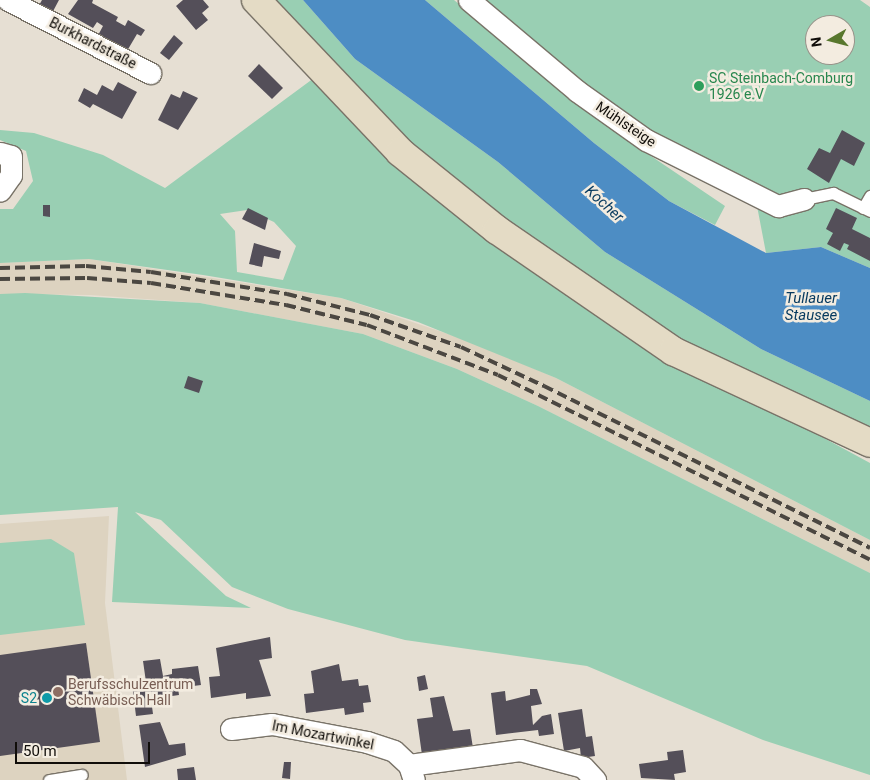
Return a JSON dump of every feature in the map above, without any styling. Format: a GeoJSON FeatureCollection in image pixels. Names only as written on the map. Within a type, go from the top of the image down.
{"type":"FeatureCollection","features":[{"type":"Feature","properties":{"kind":"street","name":"Burkhardstraße"},"geometry":{"type":"LineString","coordinates":[[8,0],[150,73]]}},
{"type":"Feature","properties":{"kind":"street"},"geometry":{"type":"LineString","coordinates":[[256,0],[400,152],[497,230],[673,350],[870,443]]}},
{"type":"Feature","properties":{"kind":"street","name":"Mühlsteige"},"geometry":{"type":"LineString","coordinates":[[469,0],[577,90],[646,140],[778,206],[804,199]]}},
{"type":"Feature","properties":{"kind":"street"},"geometry":{"type":"LineString","coordinates":[[0,153],[10,156],[11,175],[0,191]]}},
{"type":"Feature","properties":{"kind":"street","name":"Im Mozartwinkel"},"geometry":{"type":"LineString","coordinates":[[231,729],[272,724],[367,742],[394,751],[411,772],[520,750],[583,767],[595,780]]}},
{"type":"Feature","properties":{"kind":"lane"},"geometry":{"type":"LineString","coordinates":[[804,199],[833,193],[867,210],[870,196]]}},
{"type":"Feature","properties":{"kind":"lane"},"geometry":{"type":"LineString","coordinates":[[49,780],[82,775]]}},
{"type":"Feature","properties":{"kind":"shaded area"},"geometry":{"type":"Polygon","coordinates":[[[89,259],[341,298],[463,339],[556,378],[870,540],[870,573],[538,406],[457,369],[363,334],[200,303],[90,295],[0,294],[0,263],[89,259]]]}},
{"type":"Feature","properties":{"kind":"shaded area","name":"Berufsschulzentrum Schwäbisch Hall"},"geometry":{"type":"Polygon","coordinates":[[[109,516],[105,603],[127,780],[0,780],[0,524],[109,516]]]}},
{"type":"Feature","properties":{"kind":"green space"},"geometry":{"type":"Polygon","coordinates":[[[266,0],[303,0],[355,59],[498,162],[605,252],[761,349],[870,401],[870,434],[760,383],[654,326],[558,261],[402,144],[266,0]]]}},
{"type":"Feature","properties":{"kind":"green space"},"geometry":{"type":"Polygon","coordinates":[[[425,0],[454,0],[608,127],[725,206],[715,225],[669,201],[594,143],[425,0]]]}},
{"type":"Feature","properties":{"kind":"green space","name":"SC Steinbach-Comburg 1926 e.V"},"geometry":{"type":"Polygon","coordinates":[[[481,0],[860,0],[870,7],[870,268],[821,247],[766,253],[757,206],[622,117],[481,0]]]}},
{"type":"Feature","properties":{"kind":"green space"},"geometry":{"type":"Polygon","coordinates":[[[314,78],[652,345],[870,463],[870,540],[556,378],[418,322],[341,298],[203,275],[89,259],[0,263],[0,209],[13,209],[33,181],[26,151],[0,140],[0,130],[34,133],[103,155],[165,188],[314,78]],[[247,210],[220,214],[235,231],[237,272],[283,280],[296,246],[274,222],[247,210]]]}},
{"type":"Feature","properties":{"kind":"green space"},"geometry":{"type":"Polygon","coordinates":[[[25,293],[200,303],[363,334],[457,369],[538,406],[870,573],[870,775],[763,740],[587,666],[405,640],[288,609],[232,587],[161,520],[135,512],[226,596],[251,608],[112,602],[118,507],[0,515],[0,294],[25,293]]]}},
{"type":"Feature","properties":{"kind":"green space"},"geometry":{"type":"Polygon","coordinates":[[[51,539],[74,553],[85,625],[0,635],[0,543],[51,539]]]}},
{"type":"Feature","properties":{"kind":"water"},"geometry":{"type":"Polygon","coordinates":[[[303,0],[425,0],[594,143],[669,201],[766,253],[821,247],[870,268],[870,401],[761,349],[605,252],[498,162],[355,59],[303,0]]]}},
{"type":"Feature","properties":{"kind":"building"},"geometry":{"type":"Polygon","coordinates":[[[42,0],[59,0],[51,15],[38,7],[42,0]]]}},
{"type":"Feature","properties":{"kind":"building"},"geometry":{"type":"Polygon","coordinates":[[[78,0],[93,0],[92,3],[118,17],[116,21],[125,26],[128,20],[145,30],[141,36],[137,34],[127,51],[95,41],[103,26],[97,22],[93,28],[68,14],[78,0]]]}},
{"type":"Feature","properties":{"kind":"building"},"geometry":{"type":"Polygon","coordinates":[[[183,0],[203,0],[209,7],[202,13],[208,20],[196,30],[176,6],[183,0]]]}},
{"type":"Feature","properties":{"kind":"building"},"geometry":{"type":"Polygon","coordinates":[[[174,35],[183,43],[169,60],[160,53],[174,35]]]}},
{"type":"Feature","properties":{"kind":"building"},"geometry":{"type":"Polygon","coordinates":[[[259,64],[283,88],[272,99],[248,76],[259,64]]]}},
{"type":"Feature","properties":{"kind":"building"},"geometry":{"type":"Polygon","coordinates":[[[118,82],[137,92],[122,119],[93,104],[90,108],[78,101],[84,88],[97,95],[102,85],[113,91],[118,82]]]}},
{"type":"Feature","properties":{"kind":"building"},"geometry":{"type":"Polygon","coordinates":[[[183,91],[198,98],[178,130],[158,120],[171,94],[180,98],[183,91]]]}},
{"type":"Feature","properties":{"kind":"building"},"geometry":{"type":"Polygon","coordinates":[[[842,130],[865,143],[854,166],[841,159],[829,183],[807,169],[819,148],[830,153],[842,130]]]}},
{"type":"Feature","properties":{"kind":"building"},"geometry":{"type":"Polygon","coordinates":[[[43,205],[50,205],[50,217],[43,216],[43,205]]]}},
{"type":"Feature","properties":{"kind":"building"},"geometry":{"type":"Polygon","coordinates":[[[248,208],[268,218],[265,230],[242,219],[248,208]]]}},
{"type":"Feature","properties":{"kind":"building"},"geometry":{"type":"Polygon","coordinates":[[[836,208],[857,218],[852,229],[870,238],[870,261],[847,249],[849,245],[844,243],[840,251],[827,244],[833,233],[826,229],[836,208]]]}},
{"type":"Feature","properties":{"kind":"building"},"geometry":{"type":"Polygon","coordinates":[[[254,243],[281,251],[279,259],[264,256],[262,267],[249,264],[254,243]]]}},
{"type":"Feature","properties":{"kind":"building"},"geometry":{"type":"Polygon","coordinates":[[[188,376],[203,381],[199,393],[184,388],[188,376]]]}},
{"type":"Feature","properties":{"kind":"building"},"geometry":{"type":"Polygon","coordinates":[[[270,637],[272,658],[259,660],[271,696],[246,699],[246,693],[211,698],[209,677],[220,676],[216,648],[270,637]]]}},
{"type":"Feature","properties":{"kind":"building","name":"S2"},"geometry":{"type":"Polygon","coordinates":[[[86,643],[100,742],[0,756],[0,655],[86,643]]]}},
{"type":"Feature","properties":{"kind":"building"},"geometry":{"type":"Polygon","coordinates":[[[160,659],[163,676],[172,674],[172,669],[198,666],[201,685],[178,688],[179,695],[151,699],[153,714],[136,716],[132,684],[146,682],[143,661],[160,659]]]}},
{"type":"Feature","properties":{"kind":"building"},"geometry":{"type":"Polygon","coordinates":[[[339,664],[342,681],[358,679],[359,686],[368,685],[371,702],[363,703],[364,712],[345,715],[344,708],[306,713],[304,694],[314,693],[311,671],[339,664]]]}},
{"type":"Feature","properties":{"kind":"building"},"geometry":{"type":"Polygon","coordinates":[[[425,675],[428,689],[419,691],[417,677],[425,675]]]}},
{"type":"Feature","properties":{"kind":"building"},"geometry":{"type":"Polygon","coordinates":[[[530,689],[537,689],[542,704],[531,706],[533,725],[542,716],[551,714],[554,734],[539,736],[538,730],[496,735],[491,693],[505,691],[506,701],[530,695],[530,689]]]}},
{"type":"Feature","properties":{"kind":"building"},"geometry":{"type":"Polygon","coordinates":[[[444,696],[453,731],[470,729],[473,748],[422,755],[417,719],[433,717],[430,698],[444,696]]]}},
{"type":"Feature","properties":{"kind":"building"},"geometry":{"type":"Polygon","coordinates":[[[582,709],[586,737],[592,736],[595,756],[581,758],[580,748],[564,751],[558,713],[582,709]]]}},
{"type":"Feature","properties":{"kind":"building"},"geometry":{"type":"Polygon","coordinates":[[[160,722],[169,745],[185,743],[186,755],[145,767],[139,725],[160,722]]]}},
{"type":"Feature","properties":{"kind":"building"},"geometry":{"type":"Polygon","coordinates":[[[683,750],[686,772],[674,774],[675,780],[641,778],[639,764],[668,760],[667,752],[683,750]]]}},
{"type":"Feature","properties":{"kind":"building"},"geometry":{"type":"Polygon","coordinates":[[[284,762],[291,762],[290,779],[282,778],[284,762]]]}},
{"type":"Feature","properties":{"kind":"building"},"geometry":{"type":"Polygon","coordinates":[[[194,767],[196,780],[178,780],[177,769],[194,767]]]}},
{"type":"Feature","properties":{"kind":"railway"},"geometry":{"type":"LineString","coordinates":[[0,268],[86,266],[151,272],[287,294],[370,315],[461,347],[544,386],[870,548]]}},
{"type":"Feature","properties":{"kind":"railway"},"geometry":{"type":"LineString","coordinates":[[0,279],[87,278],[151,283],[286,305],[367,325],[498,375],[870,560]]}},
{"type":"Feature","properties":{"kind":"place","name":"SC Steinbach-Comburg 1926 e.V"},"geometry":{"type":"Point","coordinates":[699,86]}},
{"type":"Feature","properties":{"kind":"place","name":"Berufsschulzentrum Schwäbisch Hall"},"geometry":{"type":"Point","coordinates":[58,692]}},
{"type":"Feature","properties":{"kind":"place","name":"S2"},"geometry":{"type":"Point","coordinates":[47,698]}},
{"type":"Feature","properties":{"kind":"water label","name":"Kocher"},"geometry":{"type":"Point","coordinates":[604,204]}},
{"type":"Feature","properties":{"kind":"water label","name":"Tullauer Stausee"},"geometry":{"type":"Point","coordinates":[811,306]}}]}
